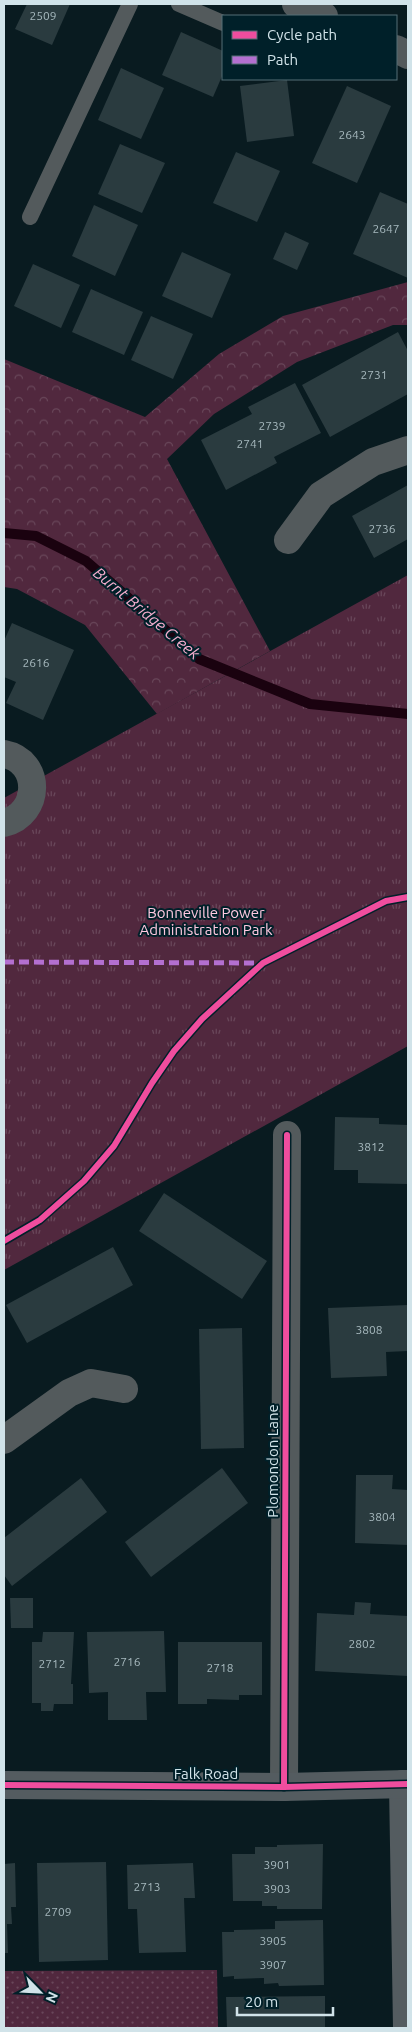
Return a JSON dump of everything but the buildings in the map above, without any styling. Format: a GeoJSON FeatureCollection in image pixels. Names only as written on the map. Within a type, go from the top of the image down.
{"type":"FeatureCollection","features":[{"type":"Feature","properties":{"kind":"street"},"geometry":{"type":"LineString","coordinates":[[296,4],[322,15]]}},
{"type":"Feature","properties":{"kind":"street"},"geometry":{"type":"LineString","coordinates":[[288,540],[321,495],[373,462],[408,450]]}},
{"type":"Feature","properties":{"kind":"street"},"geometry":{"type":"LineString","coordinates":[[4,754],[18,760],[26,769],[32,780],[32,792],[29,804],[22,814],[12,821],[4,823]]}},
{"type":"Feature","properties":{"kind":"street","name":"Plomondon Lane"},"geometry":{"type":"LineString","coordinates":[[284,1787],[288,1135]]}},
{"type":"Feature","properties":{"kind":"street"},"geometry":{"type":"LineString","coordinates":[[4,1440],[69,1393],[91,1383],[124,1389]]}},
{"type":"Feature","properties":{"kind":"street"},"geometry":{"type":"LineString","coordinates":[[405,1784],[407,2028]]}},
{"type":"Feature","properties":{"kind":"street","name":"Falk Road"},"geometry":{"type":"LineString","coordinates":[[4,1785],[284,1787],[405,1784]]}},
{"type":"Feature","properties":{"kind":"lane"},"geometry":{"type":"LineString","coordinates":[[30,217],[130,4]]}},
{"type":"Feature","properties":{"kind":"lane"},"geometry":{"type":"LineString","coordinates":[[179,4],[222,23]]}},
{"type":"Feature","properties":{"kind":"green space"},"geometry":{"type":"Polygon","coordinates":[[[408,282],[408,325],[393,325],[297,362],[214,414],[167,459],[270,651],[157,714],[85,625],[17,589],[4,587],[4,359],[145,417],[219,354],[283,316],[408,282]]]}},
{"type":"Feature","properties":{"kind":"green space","name":"Bonneville Power Administration Park"},"geometry":{"type":"Polygon","coordinates":[[[408,575],[408,1046],[4,1270],[4,798],[408,575]]]}},
{"type":"Feature","properties":{"kind":"green space"},"geometry":{"type":"Polygon","coordinates":[[[217,1970],[218,2028],[4,2028],[4,1971],[217,1970]]]}},
{"type":"Feature","properties":{"kind":"waterway","name":"Burnt Bridge Creek"},"geometry":{"type":"LineString","coordinates":[[4,533],[36,536],[86,561],[199,659],[310,704],[408,714]]}},
{"type":"Feature","properties":{"kind":"marked path"},"geometry":{"type":"LineString","coordinates":[[4,962],[263,963]]}},
{"type":"Feature","properties":{"kind":"cycle path"},"geometry":{"type":"LineString","coordinates":[[4,1241],[40,1220],[84,1181],[114,1146],[152,1083],[174,1051],[202,1019],[263,963],[386,901],[408,897]]}},
{"type":"Feature","properties":{"kind":"cycle path"},"geometry":{"type":"LineString","coordinates":[[284,1787],[287,1135]]}},
{"type":"Feature","properties":{"kind":"cycle path"},"geometry":{"type":"LineString","coordinates":[[4,1785],[284,1787],[408,1784]]}}]}
